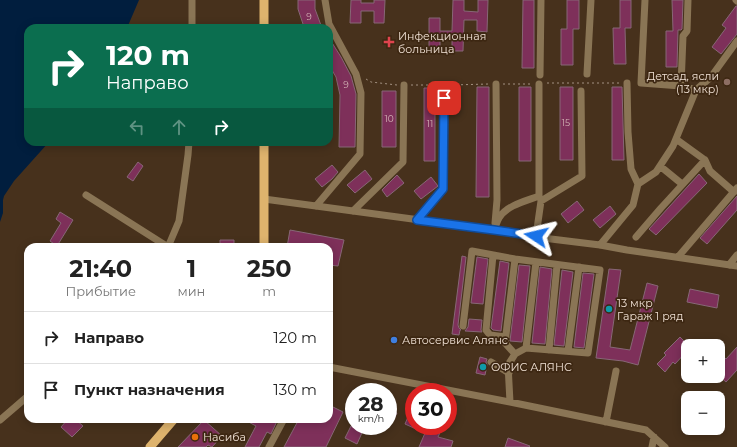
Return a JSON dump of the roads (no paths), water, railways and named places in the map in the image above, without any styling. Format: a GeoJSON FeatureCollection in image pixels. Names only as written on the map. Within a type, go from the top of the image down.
{"type":"FeatureCollection","features":[{"type":"Feature","properties":{"kind":"main road"},"geometry":{"type":"LineString","coordinates":[[264,0],[264,24]]}},
{"type":"Feature","properties":{"kind":"main road"},"geometry":{"type":"LineString","coordinates":[[264,146],[264,243]]}},
{"type":"Feature","properties":{"kind":"main road"},"geometry":{"type":"LineString","coordinates":[[150,447],[171,423]]}},
{"type":"Feature","properties":{"kind":"street"},"geometry":{"type":"LineString","coordinates":[[192,0],[192,24]]}},
{"type":"Feature","properties":{"kind":"street"},"geometry":{"type":"LineString","coordinates":[[325,0],[329,24]]}},
{"type":"Feature","properties":{"kind":"street"},"geometry":{"type":"LineString","coordinates":[[540,75],[541,0]]}},
{"type":"Feature","properties":{"kind":"street"},"geometry":{"type":"LineString","coordinates":[[587,74],[591,0]]}},
{"type":"Feature","properties":{"kind":"street"},"geometry":{"type":"LineString","coordinates":[[645,0],[641,83],[681,86],[696,90]]}},
{"type":"Feature","properties":{"kind":"street"},"geometry":{"type":"LineString","coordinates":[[681,86],[683,36],[687,31],[688,0]]}},
{"type":"Feature","properties":{"kind":"street"},"geometry":{"type":"LineString","coordinates":[[316,206],[360,154],[361,93],[356,74],[333,31]]}},
{"type":"Feature","properties":{"kind":"street"},"geometry":{"type":"LineString","coordinates":[[638,184],[656,172],[673,146],[696,90],[711,77],[737,41]]}},
{"type":"Feature","properties":{"kind":"street"},"geometry":{"type":"LineString","coordinates":[[600,245],[633,205],[638,184],[631,169],[628,132],[627,83]]}},
{"type":"Feature","properties":{"kind":"street"},"geometry":{"type":"LineString","coordinates":[[494,230],[497,200],[496,84]]}},
{"type":"Feature","properties":{"kind":"street"},"geometry":{"type":"LineString","coordinates":[[494,230],[497,222],[504,213],[515,206],[539,196],[539,84]]}},
{"type":"Feature","properties":{"kind":"street"},"geometry":{"type":"LineString","coordinates":[[353,211],[403,162],[404,85]]}},
{"type":"Feature","properties":{"kind":"street"},"geometry":{"type":"LineString","coordinates":[[417,220],[443,189],[444,85]]}},
{"type":"Feature","properties":{"kind":"street"},"geometry":{"type":"LineString","coordinates":[[536,236],[541,201],[582,176],[581,91]]}},
{"type":"Feature","properties":{"kind":"street"},"geometry":{"type":"LineString","coordinates":[[677,136],[705,160],[710,171],[734,192],[737,188]]}},
{"type":"Feature","properties":{"kind":"street"},"geometry":{"type":"LineString","coordinates":[[170,243],[179,220],[189,146]]}},
{"type":"Feature","properties":{"kind":"street"},"geometry":{"type":"LineString","coordinates":[[636,237],[705,160]]}},
{"type":"Feature","properties":{"kind":"street"},"geometry":{"type":"LineString","coordinates":[[660,166],[682,184]]}},
{"type":"Feature","properties":{"kind":"street"},"geometry":{"type":"LineString","coordinates":[[678,257],[737,188]]}},
{"type":"Feature","properties":{"kind":"street"},"geometry":{"type":"LineString","coordinates":[[86,195],[162,243]]}},
{"type":"Feature","properties":{"kind":"street"},"geometry":{"type":"LineString","coordinates":[[264,199],[600,245],[737,266]]}},
{"type":"Feature","properties":{"kind":"street"},"geometry":{"type":"LineString","coordinates":[[463,326],[472,251],[515,259],[600,270],[588,353],[526,348],[515,354],[508,365],[510,402]]}},
{"type":"Feature","properties":{"kind":"street"},"geometry":{"type":"LineString","coordinates":[[493,255],[486,330],[490,335],[506,336]]}},
{"type":"Feature","properties":{"kind":"street"},"geometry":{"type":"LineString","coordinates":[[729,265],[737,255]]}},
{"type":"Feature","properties":{"kind":"street"},"geometry":{"type":"LineString","coordinates":[[515,259],[505,343],[515,354]]}},
{"type":"Feature","properties":{"kind":"street"},"geometry":{"type":"LineString","coordinates":[[526,348],[536,262]]}},
{"type":"Feature","properties":{"kind":"street"},"geometry":{"type":"LineString","coordinates":[[549,350],[557,265]]}},
{"type":"Feature","properties":{"kind":"street"},"geometry":{"type":"LineString","coordinates":[[568,351],[579,267]]}},
{"type":"Feature","properties":{"kind":"street"},"geometry":{"type":"LineString","coordinates":[[491,362],[509,373]]}},
{"type":"Feature","properties":{"kind":"street"},"geometry":{"type":"LineString","coordinates":[[333,368],[646,430],[665,447]]}},
{"type":"Feature","properties":{"kind":"street"},"geometry":{"type":"LineString","coordinates":[[606,422],[616,371]]}},
{"type":"Feature","properties":{"kind":"street"},"geometry":{"type":"LineString","coordinates":[[0,420],[24,399]]}},
{"type":"Feature","properties":{"kind":"street"},"geometry":{"type":"LineString","coordinates":[[269,447],[282,423]]}},
{"type":"Feature","properties":{"kind":"street"},"geometry":{"type":"LineString","coordinates":[[652,447],[654,437]]}},
{"type":"Feature","properties":{"kind":"water"},"geometry":{"type":"Polygon","coordinates":[[[0,0],[139,0],[129,24],[24,24],[24,146],[45,146],[14,181],[4,196],[3,213],[0,222],[0,0]]]}},
{"type":"Feature","properties":{"kind":"place","name":"Инфекционная больница"},"geometry":{"type":"Point","coordinates":[389,42]}},
{"type":"Feature","properties":{"kind":"place","name":"Детсад, ясли (13 мкр)"},"geometry":{"type":"Point","coordinates":[727,82]}},
{"type":"Feature","properties":{"kind":"place","name":"13 мкр Гараж 1 ряд"},"geometry":{"type":"Point","coordinates":[609,309]}},
{"type":"Feature","properties":{"kind":"place","name":"Автосервис Алянс"},"geometry":{"type":"Point","coordinates":[394,340]}},
{"type":"Feature","properties":{"kind":"place","name":"ОФИС АЛЯНС"},"geometry":{"type":"Point","coordinates":[483,367]}},
{"type":"Feature","properties":{"kind":"place","name":"Насиба"},"geometry":{"type":"Point","coordinates":[195,437]}}]}
